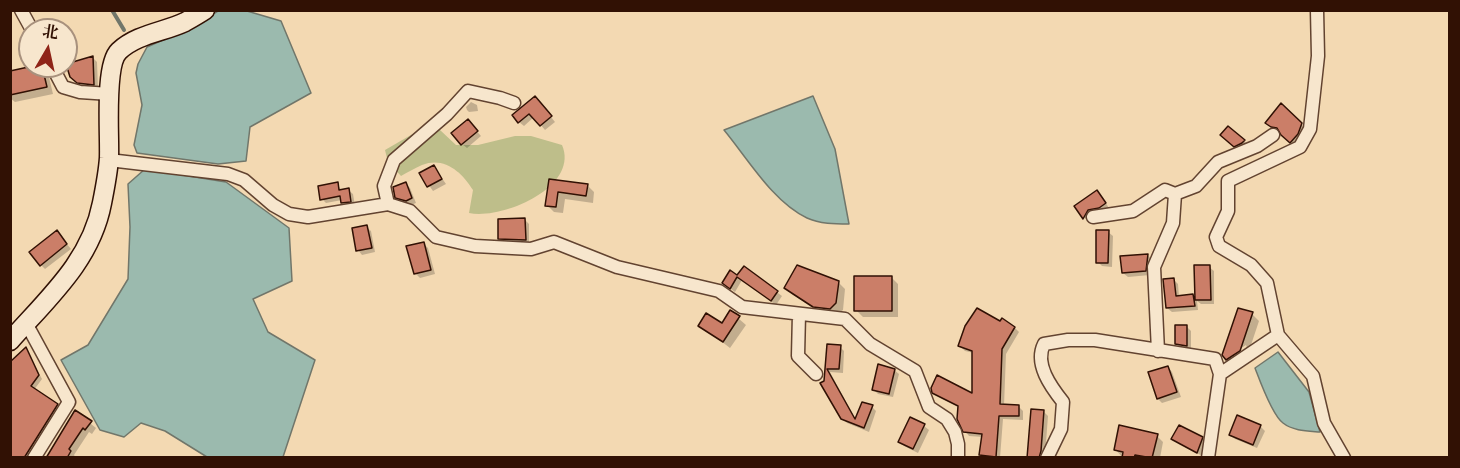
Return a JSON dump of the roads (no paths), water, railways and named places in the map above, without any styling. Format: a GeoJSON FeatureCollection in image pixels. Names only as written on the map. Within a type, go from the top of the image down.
{"type":"FeatureCollection","features":[{"type":"Feature","properties":{"kind":"street"},"geometry":{"type":"LineString","coordinates":[[10,341],[74,269],[94,232],[102,204],[109,160],[112,62],[118,51],[135,40],[185,22],[205,10]]}},
{"type":"Feature","properties":{"kind":"street"},"geometry":{"type":"LineString","coordinates":[[1317,10],[1318,56],[1310,129],[1300,147],[1228,182],[1228,211],[1216,237],[1219,246],[1251,265],[1267,283],[1278,335],[1314,376],[1324,423],[1344,458]]}},
{"type":"Feature","properties":{"kind":"street"},"geometry":{"type":"LineString","coordinates":[[58,78],[63,87],[80,92],[110,94]]}},
{"type":"Feature","properties":{"kind":"street"},"geometry":{"type":"LineString","coordinates":[[388,204],[384,186],[394,160],[447,114],[468,91],[500,98],[514,104]]}},
{"type":"Feature","properties":{"kind":"street"},"geometry":{"type":"LineString","coordinates":[[1093,217],[1133,211],[1165,189],[1175,194],[1196,186],[1218,162],[1257,146],[1274,135]]}},
{"type":"Feature","properties":{"kind":"street"},"geometry":{"type":"LineString","coordinates":[[109,160],[228,174],[243,180],[289,214],[308,217],[388,204],[410,211],[436,237],[475,246],[531,249],[554,242],[618,267],[719,291],[742,307],[845,319],[870,344],[915,371],[929,407],[947,419],[955,432],[962,457]]}},
{"type":"Feature","properties":{"kind":"street"},"geometry":{"type":"LineString","coordinates":[[1158,351],[1154,267],[1173,222],[1175,194]]}},
{"type":"Feature","properties":{"kind":"street"},"geometry":{"type":"LineString","coordinates":[[799,314],[798,356],[816,374]]}},
{"type":"Feature","properties":{"kind":"street"},"geometry":{"type":"LineString","coordinates":[[26,324],[69,402],[34,458]]}},
{"type":"Feature","properties":{"kind":"street"},"geometry":{"type":"LineString","coordinates":[[1220,374],[1278,335]]}},
{"type":"Feature","properties":{"kind":"street"},"geometry":{"type":"LineString","coordinates":[[1047,458],[1060,429],[1063,402],[1046,381],[1041,350],[1044,344],[1068,340],[1095,340],[1215,359],[1220,374],[1208,458]]}},
{"type":"Feature","properties":{"kind":"waterway"},"geometry":{"type":"LineString","coordinates":[[112,10],[124,30]]}}]}
